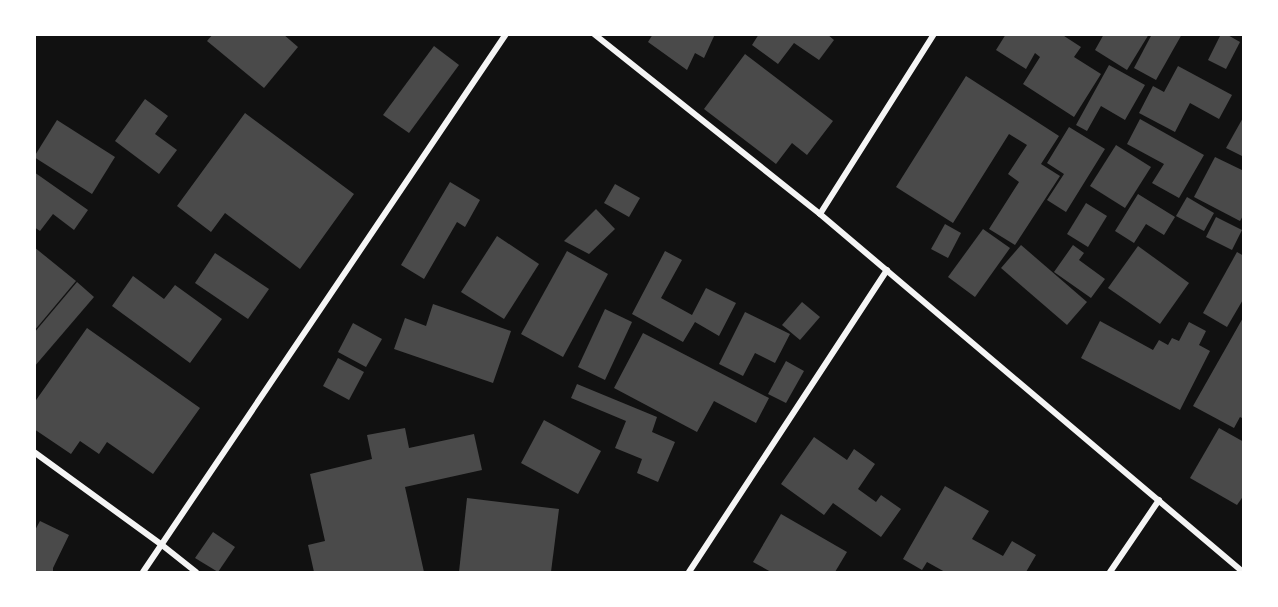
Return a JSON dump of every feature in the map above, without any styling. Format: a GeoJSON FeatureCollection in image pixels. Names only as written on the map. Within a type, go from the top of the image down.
{"type":"FeatureCollection","features":[{"type":"Feature","properties":{"kind":"street"},"geometry":{"type":"LineString","coordinates":[[143,573],[506,34]]}},
{"type":"Feature","properties":{"kind":"street"},"geometry":{"type":"LineString","coordinates":[[594,34],[819,214],[1160,500],[1243,573]]}},
{"type":"Feature","properties":{"kind":"street"},"geometry":{"type":"LineString","coordinates":[[819,214],[934,34]]}},
{"type":"Feature","properties":{"kind":"street"},"geometry":{"type":"LineString","coordinates":[[689,573],[886,270]]}},
{"type":"Feature","properties":{"kind":"street"},"geometry":{"type":"LineString","coordinates":[[34,452],[162,545],[196,573]]}},
{"type":"Feature","properties":{"kind":"street"},"geometry":{"type":"LineString","coordinates":[[1110,573],[1160,500]]}},
{"type":"Feature","properties":{"kind":"building"},"geometry":{"type":"Polygon","coordinates":[[[213,34],[283,34],[298,47],[264,88],[207,41],[213,34]]]}},
{"type":"Feature","properties":{"kind":"building"},"geometry":{"type":"Polygon","coordinates":[[[653,34],[715,34],[704,58],[695,53],[687,70],[648,42],[653,34]]]}},
{"type":"Feature","properties":{"kind":"building"},"geometry":{"type":"Polygon","coordinates":[[[759,34],[827,34],[834,40],[819,60],[794,43],[778,64],[752,45],[759,34]]]}},
{"type":"Feature","properties":{"kind":"building"},"geometry":{"type":"Polygon","coordinates":[[[1006,34],[1061,34],[1081,47],[1074,57],[1101,74],[1074,117],[1023,84],[1040,57],[1035,53],[1026,69],[996,50],[1006,34]]]}},
{"type":"Feature","properties":{"kind":"building"},"geometry":{"type":"Polygon","coordinates":[[[1104,34],[1149,34],[1127,70],[1095,50],[1104,34]]]}},
{"type":"Feature","properties":{"kind":"building"},"geometry":{"type":"Polygon","coordinates":[[[1152,34],[1182,34],[1156,80],[1134,68],[1152,34]]]}},
{"type":"Feature","properties":{"kind":"building"},"geometry":{"type":"Polygon","coordinates":[[[1221,34],[1226,34],[1240,42],[1226,69],[1208,60],[1221,34]]]}},
{"type":"Feature","properties":{"kind":"building"},"geometry":{"type":"Polygon","coordinates":[[[434,46],[459,65],[409,133],[383,115],[434,46]]]}},
{"type":"Feature","properties":{"kind":"building"},"geometry":{"type":"Polygon","coordinates":[[[745,54],[833,121],[807,155],[792,143],[776,164],[704,109],[745,54]]]}},
{"type":"Feature","properties":{"kind":"building"},"geometry":{"type":"Polygon","coordinates":[[[1109,65],[1145,85],[1125,120],[1101,106],[1087,131],[1076,125],[1109,65]]]}},
{"type":"Feature","properties":{"kind":"building"},"geometry":{"type":"Polygon","coordinates":[[[1178,66],[1232,95],[1219,119],[1190,103],[1175,132],[1139,113],[1153,86],[1164,92],[1178,66]]]}},
{"type":"Feature","properties":{"kind":"building"},"geometry":{"type":"Polygon","coordinates":[[[966,76],[1059,136],[1041,164],[1060,176],[1015,245],[989,229],[1019,182],[1008,174],[1027,145],[1009,134],[953,223],[896,187],[966,76]]]}},
{"type":"Feature","properties":{"kind":"building"},"geometry":{"type":"Polygon","coordinates":[[[145,99],[168,116],[155,134],[177,150],[159,174],[115,141],[145,99]]]}},
{"type":"Feature","properties":{"kind":"building"},"geometry":{"type":"Polygon","coordinates":[[[245,113],[354,194],[300,269],[225,213],[211,232],[177,206],[245,113]]]}},
{"type":"Feature","properties":{"kind":"building"},"geometry":{"type":"Polygon","coordinates":[[[1244,116],[1244,157],[1226,148],[1244,116]]]}},
{"type":"Feature","properties":{"kind":"building"},"geometry":{"type":"Polygon","coordinates":[[[1140,119],[1204,155],[1179,198],[1152,183],[1164,164],[1127,144],[1140,119]]]}},
{"type":"Feature","properties":{"kind":"building"},"geometry":{"type":"Polygon","coordinates":[[[57,120],[115,157],[92,194],[34,157],[57,120]]]}},
{"type":"Feature","properties":{"kind":"building"},"geometry":{"type":"Polygon","coordinates":[[[1069,127],[1105,149],[1066,212],[1047,200],[1064,174],[1047,163],[1069,127]]]}},
{"type":"Feature","properties":{"kind":"building"},"geometry":{"type":"Polygon","coordinates":[[[1116,145],[1151,167],[1125,208],[1090,186],[1116,145]]]}},
{"type":"Feature","properties":{"kind":"building"},"geometry":{"type":"Polygon","coordinates":[[[1215,157],[1244,171],[1244,214],[1240,221],[1194,197],[1215,157]]]}},
{"type":"Feature","properties":{"kind":"building"},"geometry":{"type":"Polygon","coordinates":[[[34,172],[88,210],[74,230],[53,214],[40,231],[34,227],[34,172]]]}},
{"type":"Feature","properties":{"kind":"building"},"geometry":{"type":"Polygon","coordinates":[[[450,182],[480,200],[465,227],[457,222],[424,279],[401,265],[450,182]]]}},
{"type":"Feature","properties":{"kind":"building"},"geometry":{"type":"Polygon","coordinates":[[[615,184],[640,198],[629,217],[604,203],[615,184]]]}},
{"type":"Feature","properties":{"kind":"building"},"geometry":{"type":"Polygon","coordinates":[[[1138,194],[1175,217],[1164,235],[1146,224],[1134,243],[1115,231],[1138,194]]]}},
{"type":"Feature","properties":{"kind":"building"},"geometry":{"type":"Polygon","coordinates":[[[1187,197],[1214,213],[1204,231],[1176,216],[1187,197]]]}},
{"type":"Feature","properties":{"kind":"building"},"geometry":{"type":"Polygon","coordinates":[[[1086,203],[1107,216],[1088,247],[1067,234],[1086,203]]]}},
{"type":"Feature","properties":{"kind":"building"},"geometry":{"type":"Polygon","coordinates":[[[596,209],[615,229],[589,254],[564,241],[596,209]]]}},
{"type":"Feature","properties":{"kind":"building"},"geometry":{"type":"Polygon","coordinates":[[[1216,217],[1242,230],[1232,250],[1206,237],[1216,217]]]}},
{"type":"Feature","properties":{"kind":"building"},"geometry":{"type":"Polygon","coordinates":[[[945,224],[961,233],[948,258],[931,249],[945,224]]]}},
{"type":"Feature","properties":{"kind":"building"},"geometry":{"type":"Polygon","coordinates":[[[983,229],[1010,248],[975,297],[948,277],[983,229]]]}},
{"type":"Feature","properties":{"kind":"building"},"geometry":{"type":"Polygon","coordinates":[[[497,236],[539,264],[504,319],[461,292],[497,236]]]}},
{"type":"Feature","properties":{"kind":"building"},"geometry":{"type":"Polygon","coordinates":[[[1021,245],[1087,302],[1067,325],[1001,268],[1021,245]]]}},
{"type":"Feature","properties":{"kind":"building"},"geometry":{"type":"Polygon","coordinates":[[[1073,245],[1084,253],[1079,260],[1105,279],[1091,298],[1054,272],[1073,245]]]}},
{"type":"Feature","properties":{"kind":"building"},"geometry":{"type":"Polygon","coordinates":[[[1138,246],[1189,283],[1160,324],[1108,288],[1138,246]]]}},
{"type":"Feature","properties":{"kind":"building"},"geometry":{"type":"Polygon","coordinates":[[[34,247],[76,281],[34,331],[34,247]]]}},
{"type":"Feature","properties":{"kind":"building"},"geometry":{"type":"Polygon","coordinates":[[[567,251],[608,274],[563,357],[521,334],[567,251]]]}},
{"type":"Feature","properties":{"kind":"building"},"geometry":{"type":"Polygon","coordinates":[[[665,251],[682,260],[661,298],[692,315],[706,288],[736,303],[719,336],[695,322],[683,342],[632,314],[665,251]]]}},
{"type":"Feature","properties":{"kind":"building"},"geometry":{"type":"Polygon","coordinates":[[[1237,252],[1244,256],[1244,298],[1227,327],[1203,313],[1237,252]]]}},
{"type":"Feature","properties":{"kind":"building"},"geometry":{"type":"Polygon","coordinates":[[[215,253],[269,289],[248,319],[195,283],[215,253]]]}},
{"type":"Feature","properties":{"kind":"building"},"geometry":{"type":"Polygon","coordinates":[[[133,276],[164,299],[175,285],[222,319],[190,363],[112,306],[133,276]]]}},
{"type":"Feature","properties":{"kind":"building"},"geometry":{"type":"Polygon","coordinates":[[[77,282],[94,297],[34,367],[34,333],[77,282]]]}},
{"type":"Feature","properties":{"kind":"building"},"geometry":{"type":"Polygon","coordinates":[[[802,302],[820,317],[800,340],[782,325],[802,302]]]}},
{"type":"Feature","properties":{"kind":"building"},"geometry":{"type":"Polygon","coordinates":[[[433,304],[511,331],[493,383],[394,349],[405,318],[426,326],[433,304]]]}},
{"type":"Feature","properties":{"kind":"building"},"geometry":{"type":"Polygon","coordinates":[[[605,309],[632,322],[605,380],[578,367],[605,309]]]}},
{"type":"Feature","properties":{"kind":"building"},"geometry":{"type":"Polygon","coordinates":[[[745,312],[790,334],[775,363],[755,353],[743,376],[719,364],[745,312]]]}},
{"type":"Feature","properties":{"kind":"building"},"geometry":{"type":"Polygon","coordinates":[[[1244,316],[1244,419],[1240,417],[1234,428],[1193,406],[1244,316]]]}},
{"type":"Feature","properties":{"kind":"building"},"geometry":{"type":"Polygon","coordinates":[[[1100,321],[1153,350],[1159,340],[1168,345],[1172,338],[1179,341],[1189,322],[1206,331],[1199,345],[1210,351],[1180,410],[1081,358],[1100,321]]]}},
{"type":"Feature","properties":{"kind":"building"},"geometry":{"type":"Polygon","coordinates":[[[353,323],[382,339],[366,367],[338,352],[353,323]]]}},
{"type":"Feature","properties":{"kind":"building"},"geometry":{"type":"Polygon","coordinates":[[[87,328],[200,408],[153,474],[107,442],[99,454],[80,441],[71,454],[34,429],[34,403],[87,328]]]}},
{"type":"Feature","properties":{"kind":"building"},"geometry":{"type":"Polygon","coordinates":[[[643,333],[769,398],[756,423],[714,401],[697,432],[614,388],[643,333]]]}},
{"type":"Feature","properties":{"kind":"building"},"geometry":{"type":"Polygon","coordinates":[[[338,358],[364,372],[349,400],[323,386],[338,358]]]}},
{"type":"Feature","properties":{"kind":"building"},"geometry":{"type":"Polygon","coordinates":[[[786,361],[804,371],[786,403],[768,394],[786,361]]]}},
{"type":"Feature","properties":{"kind":"building"},"geometry":{"type":"Polygon","coordinates":[[[577,384],[657,417],[652,432],[675,442],[658,482],[637,473],[642,459],[615,448],[626,421],[571,398],[577,384]]]}},
{"type":"Feature","properties":{"kind":"building"},"geometry":{"type":"Polygon","coordinates":[[[544,420],[601,451],[578,494],[521,463],[544,420]]]}},
{"type":"Feature","properties":{"kind":"building"},"geometry":{"type":"Polygon","coordinates":[[[405,428],[409,448],[474,434],[482,470],[405,487],[424,572],[314,572],[308,545],[325,541],[310,474],[372,459],[367,435],[405,428]]]}},
{"type":"Feature","properties":{"kind":"building"},"geometry":{"type":"Polygon","coordinates":[[[1219,428],[1244,442],[1244,495],[1237,505],[1190,478],[1219,428]]]}},
{"type":"Feature","properties":{"kind":"building"},"geometry":{"type":"Polygon","coordinates":[[[814,437],[847,460],[854,449],[875,464],[858,489],[876,502],[881,495],[901,509],[881,537],[833,503],[824,515],[781,484],[814,437]]]}},
{"type":"Feature","properties":{"kind":"building"},"geometry":{"type":"Polygon","coordinates":[[[945,486],[989,511],[972,539],[1003,556],[1012,541],[1036,555],[1026,572],[945,572],[927,562],[922,570],[903,559],[945,486]]]}},
{"type":"Feature","properties":{"kind":"building"},"geometry":{"type":"Polygon","coordinates":[[[467,498],[559,509],[551,572],[459,572],[467,498]]]}},
{"type":"Feature","properties":{"kind":"building"},"geometry":{"type":"Polygon","coordinates":[[[781,514],[847,552],[835,572],[771,572],[753,562],[781,514]]]}},
{"type":"Feature","properties":{"kind":"building"},"geometry":{"type":"Polygon","coordinates":[[[40,521],[69,535],[53,572],[34,572],[34,532],[40,521]]]}},
{"type":"Feature","properties":{"kind":"building"},"geometry":{"type":"Polygon","coordinates":[[[213,532],[235,547],[218,572],[195,558],[213,532]]]}}]}
